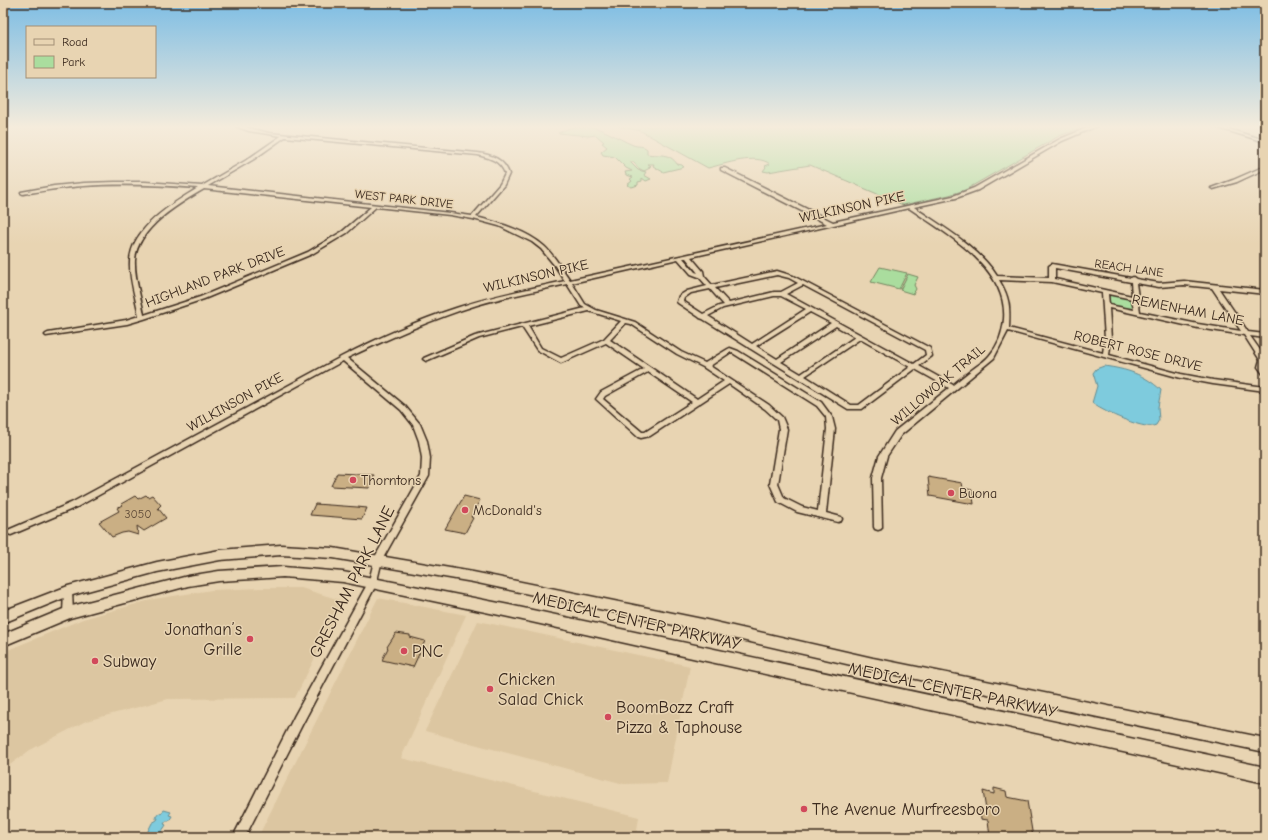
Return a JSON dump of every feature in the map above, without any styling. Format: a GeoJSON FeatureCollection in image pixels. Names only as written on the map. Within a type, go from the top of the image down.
{"type":"FeatureCollection","features":[{"type":"Feature","properties":{"kind":"main road","name":"MEDICAL CENTER PARKWAY"},"geometry":{"type":"LineString","coordinates":[[3,617],[68,591],[157,567],[220,555],[281,550],[333,553],[482,579],[589,601],[873,664],[1265,745]]}},
{"type":"Feature","properties":{"kind":"main road","name":"MEDICAL CENTER PARKWAY"},"geometry":{"type":"LineString","coordinates":[[3,640],[68,613],[188,581],[225,575],[283,572],[343,576],[1265,775]]}},
{"type":"Feature","properties":{"kind":"street"},"geometry":{"type":"LineString","coordinates":[[142,318],[133,264],[133,254],[137,243],[151,225],[202,187],[241,165]]}},
{"type":"Feature","properties":{"kind":"street"},"geometry":{"type":"LineString","coordinates":[[473,218],[502,184],[507,174],[503,165]]}},
{"type":"Feature","properties":{"kind":"street","name":"WILKINSON PIKE"},"geometry":{"type":"LineString","coordinates":[[11,532],[80,502],[344,358],[381,340],[463,307],[497,298],[949,198],[971,191],[1017,165]]}},
{"type":"Feature","properties":{"kind":"street"},"geometry":{"type":"LineString","coordinates":[[1213,188],[1235,181],[1265,167]]}},
{"type":"Feature","properties":{"kind":"street"},"geometry":{"type":"LineString","coordinates":[[723,169],[832,224]]}},
{"type":"Feature","properties":{"kind":"street","name":"WEST PARK DRIVE"},"geometry":{"type":"LineString","coordinates":[[23,193],[85,183],[157,183],[473,218],[507,228],[534,241],[550,256],[583,305],[590,308]]}},
{"type":"Feature","properties":{"kind":"street","name":"HIGHLAND PARK DRIVE"},"geometry":{"type":"LineString","coordinates":[[48,335],[142,318],[202,298],[310,253],[345,232],[375,206]]}},
{"type":"Feature","properties":{"kind":"street","name":"WILLOWOAK TRAIL"},"geometry":{"type":"LineString","coordinates":[[878,527],[877,478],[883,456],[898,433],[992,357],[1000,345],[1006,329],[1006,300],[995,278],[985,263],[968,248],[910,207]]}},
{"type":"Feature","properties":{"kind":"street"},"geometry":{"type":"LineString","coordinates":[[687,256],[701,272],[701,276],[711,288],[728,305]]}},
{"type":"Feature","properties":{"kind":"street"},"geometry":{"type":"LineString","coordinates":[[680,258],[693,273],[701,276]]}},
{"type":"Feature","properties":{"kind":"street","name":"REACH LANE"},"geometry":{"type":"LineString","coordinates":[[1052,280],[1052,266],[1100,276],[1133,279],[1159,285],[1184,283],[1265,292]]}},
{"type":"Feature","properties":{"kind":"street"},"geometry":{"type":"LineString","coordinates":[[777,273],[785,274],[928,349],[929,356],[863,404],[855,408],[845,405],[682,305],[680,300],[684,294],[711,288],[777,273]]}},
{"type":"Feature","properties":{"kind":"street"},"geometry":{"type":"LineString","coordinates":[[995,278],[1052,280],[1135,298]]}},
{"type":"Feature","properties":{"kind":"street"},"geometry":{"type":"LineString","coordinates":[[1133,279],[1137,313]]}},
{"type":"Feature","properties":{"kind":"street"},"geometry":{"type":"LineString","coordinates":[[782,294],[802,283]]}},
{"type":"Feature","properties":{"kind":"street"},"geometry":{"type":"LineString","coordinates":[[1214,286],[1264,362],[1261,367],[1265,373]]}},
{"type":"Feature","properties":{"kind":"street"},"geometry":{"type":"LineString","coordinates":[[1105,292],[1108,339],[1106,356]]}},
{"type":"Feature","properties":{"kind":"street"},"geometry":{"type":"LineString","coordinates":[[702,317],[715,309],[728,305],[774,294],[782,294],[954,388]]}},
{"type":"Feature","properties":{"kind":"street","name":"REMENHAM LANE"},"geometry":{"type":"LineString","coordinates":[[1106,306],[1198,326],[1265,336]]}},
{"type":"Feature","properties":{"kind":"street"},"geometry":{"type":"LineString","coordinates":[[426,359],[477,336],[590,308],[633,323],[679,353],[705,366],[729,381],[767,407],[780,419],[783,428],[774,484],[781,500],[800,510],[838,519]]}},
{"type":"Feature","properties":{"kind":"street"},"geometry":{"type":"LineString","coordinates":[[751,347],[810,309]]}},
{"type":"Feature","properties":{"kind":"street"},"geometry":{"type":"LineString","coordinates":[[524,325],[539,349],[561,361],[606,340],[625,321]]}},
{"type":"Feature","properties":{"kind":"street"},"geometry":{"type":"LineString","coordinates":[[776,362],[836,323]]}},
{"type":"Feature","properties":{"kind":"street","name":"ROBERT ROSE DRIVE"},"geometry":{"type":"LineString","coordinates":[[1006,329],[1196,379],[1265,389]]}},
{"type":"Feature","properties":{"kind":"street"},"geometry":{"type":"LineString","coordinates":[[800,377],[860,336]]}},
{"type":"Feature","properties":{"kind":"street"},"geometry":{"type":"LineString","coordinates":[[606,340],[697,402]]}},
{"type":"Feature","properties":{"kind":"street"},"geometry":{"type":"LineString","coordinates":[[705,366],[730,350],[736,352],[819,404],[829,417],[831,429],[822,515]]}},
{"type":"Feature","properties":{"kind":"street","name":"GRESHAM PARK LANE"},"geometry":{"type":"LineString","coordinates":[[239,837],[299,719],[373,582],[378,560],[424,476],[426,458],[423,441],[416,424],[403,408],[344,358]]}},
{"type":"Feature","properties":{"kind":"street"},"geometry":{"type":"LineString","coordinates":[[649,369],[603,394],[599,399],[640,435],[647,434],[729,381]]}},
{"type":"Feature","properties":{"kind":"street"},"geometry":{"type":"LineString","coordinates":[[68,591],[68,613]]}},
{"type":"Feature","properties":{"kind":"shaded area"},"geometry":{"type":"Polygon","coordinates":[[[301,588],[343,601],[295,698],[168,699],[86,721],[30,750],[3,770],[3,652],[83,619],[154,599],[212,590],[301,588]]]}},
{"type":"Feature","properties":{"kind":"shaded area"},"geometry":{"type":"Polygon","coordinates":[[[378,598],[466,615],[401,758],[639,817],[636,837],[258,837],[378,598]]]}},
{"type":"Feature","properties":{"kind":"shaded area"},"geometry":{"type":"Polygon","coordinates":[[[478,621],[690,666],[667,783],[624,784],[425,731],[478,621]]]}},
{"type":"Feature","properties":{"kind":"green space"},"geometry":{"type":"Polygon","coordinates":[[[623,165],[633,165],[638,170],[646,172],[644,175],[651,179],[646,181],[642,178],[642,181],[638,182],[638,185],[632,187],[627,185],[632,181],[630,179],[633,177],[626,175],[625,172],[632,171],[623,165]]]}},
{"type":"Feature","properties":{"kind":"green space"},"geometry":{"type":"Polygon","coordinates":[[[636,165],[651,166],[644,171],[636,165]]]}},
{"type":"Feature","properties":{"kind":"green space"},"geometry":{"type":"Polygon","coordinates":[[[682,165],[684,167],[663,172],[653,166],[682,165]]]}},
{"type":"Feature","properties":{"kind":"green space"},"geometry":{"type":"Polygon","coordinates":[[[703,165],[719,165],[708,168],[703,165]]]}},
{"type":"Feature","properties":{"kind":"green space"},"geometry":{"type":"Polygon","coordinates":[[[809,165],[768,172],[763,171],[766,167],[765,166],[809,165]]]}},
{"type":"Feature","properties":{"kind":"green space"},"geometry":{"type":"Polygon","coordinates":[[[810,165],[1008,165],[965,190],[903,205],[810,165]]]}},
{"type":"Feature","properties":{"kind":"green space"},"geometry":{"type":"Polygon","coordinates":[[[880,267],[907,273],[899,289],[871,282],[880,267]]]}},
{"type":"Feature","properties":{"kind":"green space"},"geometry":{"type":"Polygon","coordinates":[[[908,274],[918,277],[914,285],[916,289],[913,294],[900,290],[908,274]]]}},
{"type":"Feature","properties":{"kind":"green space"},"geometry":{"type":"Polygon","coordinates":[[[1111,295],[1130,299],[1133,301],[1133,309],[1131,310],[1110,304],[1109,296],[1111,295]]]}},
{"type":"Feature","properties":{"kind":"water"},"geometry":{"type":"Polygon","coordinates":[[[1104,366],[1134,373],[1155,384],[1161,390],[1158,407],[1159,420],[1156,425],[1149,426],[1134,423],[1110,414],[1092,403],[1097,386],[1093,373],[1096,369],[1104,366]]]}},
{"type":"Feature","properties":{"kind":"water"},"geometry":{"type":"Polygon","coordinates":[[[164,810],[171,812],[169,815],[172,816],[169,821],[166,821],[164,824],[166,825],[158,837],[147,837],[149,835],[147,833],[152,823],[158,818],[155,818],[164,810]]]}},
{"type":"Feature","properties":{"kind":"building","name":"Thorntons"},"geometry":{"type":"Polygon","coordinates":[[[337,473],[374,475],[369,488],[331,486],[337,473]]]}},
{"type":"Feature","properties":{"kind":"building","name":"Buona"},"geometry":{"type":"Polygon","coordinates":[[[928,477],[962,483],[963,488],[972,490],[974,504],[930,496],[928,477]]]}},
{"type":"Feature","properties":{"kind":"building"},"geometry":{"type":"Polygon","coordinates":[[[146,495],[148,497],[152,495],[161,505],[158,508],[166,518],[144,531],[137,526],[138,535],[128,532],[112,537],[99,522],[119,511],[117,508],[122,505],[121,504],[135,496],[138,499],[146,495]]]}},
{"type":"Feature","properties":{"kind":"building","name":"McDonald's"},"geometry":{"type":"Polygon","coordinates":[[[464,496],[480,500],[465,533],[445,529],[464,496]]]}},
{"type":"Feature","properties":{"kind":"building","name":"Thorntons"},"geometry":{"type":"Polygon","coordinates":[[[315,504],[367,508],[362,519],[310,515],[315,504]]]}},
{"type":"Feature","properties":{"kind":"building","name":"PNC"},"geometry":{"type":"Polygon","coordinates":[[[396,633],[410,635],[410,637],[425,641],[413,667],[382,660],[388,648],[387,647],[396,633]]]}},
{"type":"Feature","properties":{"kind":"building"},"geometry":{"type":"Polygon","coordinates":[[[994,788],[1006,791],[1007,797],[1027,801],[1033,837],[990,837],[988,820],[981,819],[980,809],[986,810],[983,791],[994,794],[994,788]]]}},
{"type":"Feature","properties":{"kind":"place","name":"Thorntons"},"geometry":{"type":"Point","coordinates":[353,480]}},
{"type":"Feature","properties":{"kind":"place","name":"Buona"},"geometry":{"type":"Point","coordinates":[951,493]}},
{"type":"Feature","properties":{"kind":"place","name":"McDonald's"},"geometry":{"type":"Point","coordinates":[465,510]}},
{"type":"Feature","properties":{"kind":"place","name":"Jonathan’s Grille"},"geometry":{"type":"Point","coordinates":[250,639]}},
{"type":"Feature","properties":{"kind":"place","name":"PNC"},"geometry":{"type":"Point","coordinates":[404,651]}},
{"type":"Feature","properties":{"kind":"place","name":"Subway"},"geometry":{"type":"Point","coordinates":[95,661]}},
{"type":"Feature","properties":{"kind":"place","name":"Chicken Salad Chick"},"geometry":{"type":"Point","coordinates":[490,689]}},
{"type":"Feature","properties":{"kind":"place","name":"BoomBozz Craft Pizza & Taphouse"},"geometry":{"type":"Point","coordinates":[608,717]}},
{"type":"Feature","properties":{"kind":"place","name":"The Avenue Murfreesboro"},"geometry":{"type":"Point","coordinates":[804,809]}}]}
